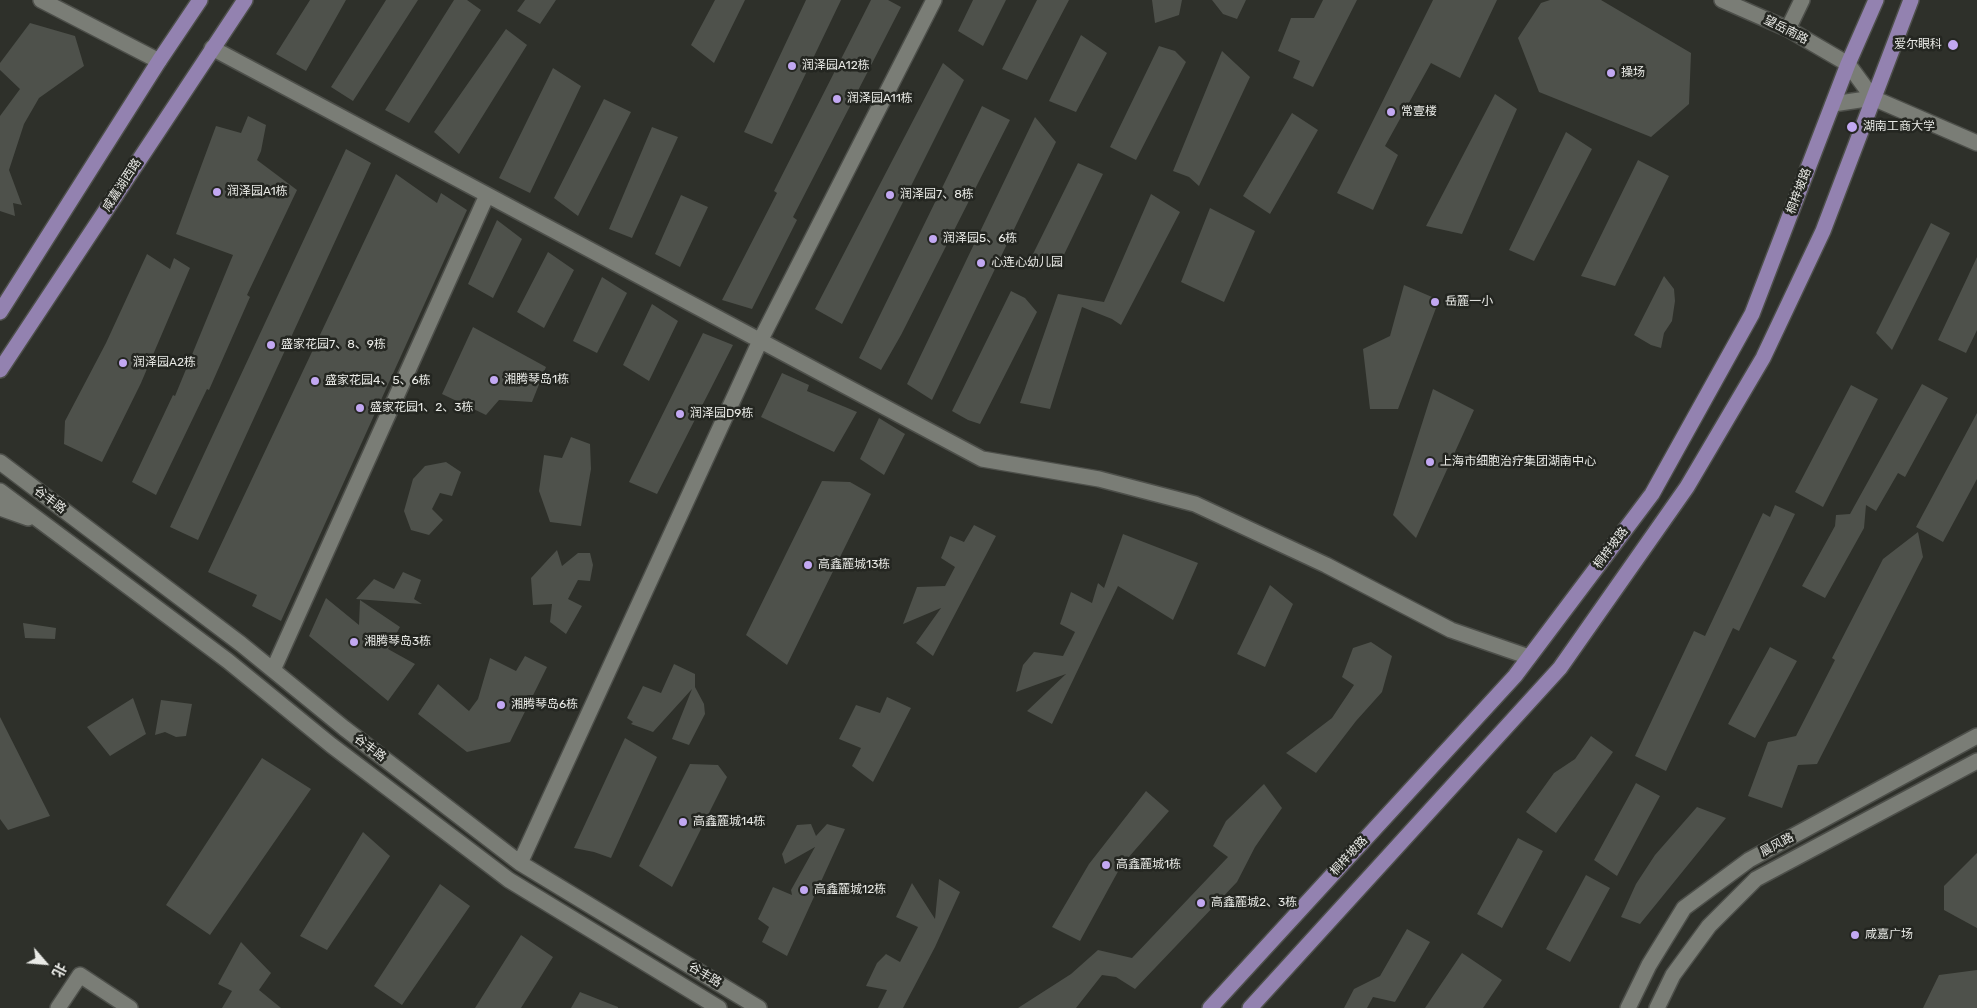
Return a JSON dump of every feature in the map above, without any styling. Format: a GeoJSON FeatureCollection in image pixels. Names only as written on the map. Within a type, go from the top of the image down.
{"type":"FeatureCollection","features":[{"type":"Feature","properties":{"kind":"main road"},"geometry":{"type":"LineString","coordinates":[[0,312],[159,61],[200,0]]}},
{"type":"Feature","properties":{"kind":"main road","name":"咸嘉湖西路"},"geometry":{"type":"LineString","coordinates":[[0,370],[245,0]]}},
{"type":"Feature","properties":{"kind":"main road","name":"桐梓坡路"},"geometry":{"type":"LineString","coordinates":[[1210,1008],[1515,676],[1652,494],[1752,314],[1848,64],[1876,0]]}},
{"type":"Feature","properties":{"kind":"main road"},"geometry":{"type":"LineString","coordinates":[[1250,1008],[1560,668],[1687,487],[1767,349],[1823,231],[1872,98],[1911,0]]}},
{"type":"Feature","properties":{"kind":"street"},"geometry":{"type":"LineString","coordinates":[[41,0],[159,61]]}},
{"type":"Feature","properties":{"kind":"street"},"geometry":{"type":"LineString","coordinates":[[520,862],[760,341],[934,0]]}},
{"type":"Feature","properties":{"kind":"street","name":"望岳南路"},"geometry":{"type":"LineString","coordinates":[[1722,0],[1788,29],[1848,64]]}},
{"type":"Feature","properties":{"kind":"street"},"geometry":{"type":"LineString","coordinates":[[1788,29],[1802,0]]}},
{"type":"Feature","properties":{"kind":"street"},"geometry":{"type":"LineString","coordinates":[[212,48],[982,459],[1099,479],[1195,504],[1326,565],[1450,630],[1529,658]]}},
{"type":"Feature","properties":{"kind":"street"},"geometry":{"type":"LineString","coordinates":[[1848,64],[1872,98],[1977,143]]}},
{"type":"Feature","properties":{"kind":"street"},"geometry":{"type":"LineString","coordinates":[[1833,104],[1872,98]]}},
{"type":"Feature","properties":{"kind":"street"},"geometry":{"type":"LineString","coordinates":[[273,670],[487,195]]}},
{"type":"Feature","properties":{"kind":"street","name":"谷丰路"},"geometry":{"type":"LineString","coordinates":[[0,462],[273,670],[344,728],[520,862],[759,1008]]}},
{"type":"Feature","properties":{"kind":"street","name":"谷丰路"},"geometry":{"type":"LineString","coordinates":[[0,490],[228,661],[331,745],[509,880],[719,1008]]}},
{"type":"Feature","properties":{"kind":"street"},"geometry":{"type":"LineString","coordinates":[[0,508],[44,523]]}},
{"type":"Feature","properties":{"kind":"street","name":"晨风路"},"geometry":{"type":"LineString","coordinates":[[1628,1008],[1649,965],[1684,908],[1749,860],[1977,736]]}},
{"type":"Feature","properties":{"kind":"street","name":"晨风路"},"geometry":{"type":"LineString","coordinates":[[1657,1008],[1673,975],[1709,926],[1756,879],[1977,761]]}},
{"type":"Feature","properties":{"kind":"street"},"geometry":{"type":"LineString","coordinates":[[58,1008],[80,975],[130,1008]]}},
{"type":"Feature","properties":{"kind":"building"},"geometry":{"type":"Polygon","coordinates":[[[310,0],[346,0],[306,71],[276,54],[310,0]]]}},
{"type":"Feature","properties":{"kind":"building"},"geometry":{"type":"Polygon","coordinates":[[[386,0],[418,0],[353,101],[331,87],[386,0]]]}},
{"type":"Feature","properties":{"kind":"building"},"geometry":{"type":"Polygon","coordinates":[[[454,0],[467,0],[481,10],[409,123],[385,110],[454,0]]]}},
{"type":"Feature","properties":{"kind":"building"},"geometry":{"type":"Polygon","coordinates":[[[525,0],[556,0],[540,24],[517,11],[525,0]]]}},
{"type":"Feature","properties":{"kind":"building"},"geometry":{"type":"Polygon","coordinates":[[[715,0],[745,0],[714,63],[691,45],[715,0]]]}},
{"type":"Feature","properties":{"kind":"building","name":"润泽园A12栋"},"geometry":{"type":"Polygon","coordinates":[[[806,0],[841,0],[772,144],[744,132],[806,0]]]}},
{"type":"Feature","properties":{"kind":"building","name":"润泽园A11栋"},"geometry":{"type":"Polygon","coordinates":[[[871,0],[888,0],[901,7],[793,217],[797,220],[752,309],[722,300],[777,193],[774,191],[871,0]]]}},
{"type":"Feature","properties":{"kind":"building"},"geometry":{"type":"Polygon","coordinates":[[[973,0],[1006,0],[983,46],[958,31],[973,0]]]}},
{"type":"Feature","properties":{"kind":"building"},"geometry":{"type":"Polygon","coordinates":[[[1037,0],[1069,0],[1027,80],[1002,69],[1037,0]]]}},
{"type":"Feature","properties":{"kind":"building"},"geometry":{"type":"Polygon","coordinates":[[[1152,0],[1182,0],[1179,15],[1155,23],[1152,0]]]}},
{"type":"Feature","properties":{"kind":"building"},"geometry":{"type":"Polygon","coordinates":[[[1212,0],[1246,0],[1237,19],[1223,14],[1212,0]]]}},
{"type":"Feature","properties":{"kind":"building"},"geometry":{"type":"Polygon","coordinates":[[[1323,0],[1357,0],[1313,87],[1293,78],[1300,61],[1278,51],[1291,18],[1314,18],[1323,0]]]}},
{"type":"Feature","properties":{"kind":"building","name":"常壹楼"},"geometry":{"type":"Polygon","coordinates":[[[1433,0],[1497,0],[1460,78],[1431,63],[1385,146],[1398,155],[1373,210],[1337,193],[1433,0]]]}},
{"type":"Feature","properties":{"kind":"building","name":"操场"},"geometry":{"type":"Polygon","coordinates":[[[1550,0],[1601,0],[1691,53],[1689,104],[1651,137],[1539,92],[1518,38],[1541,3],[1550,0]]]}},
{"type":"Feature","properties":{"kind":"building"},"geometry":{"type":"Polygon","coordinates":[[[30,23],[75,36],[84,66],[39,98],[24,124],[9,170],[22,205],[13,203],[15,216],[0,211],[0,116],[20,89],[0,70],[0,63],[30,23]]]}},
{"type":"Feature","properties":{"kind":"building"},"geometry":{"type":"Polygon","coordinates":[[[506,29],[527,45],[459,154],[434,132],[506,29]]]}},
{"type":"Feature","properties":{"kind":"building"},"geometry":{"type":"Polygon","coordinates":[[[1081,35],[1107,53],[1076,112],[1049,101],[1081,35]]]}},
{"type":"Feature","properties":{"kind":"building"},"geometry":{"type":"Polygon","coordinates":[[[1159,46],[1175,51],[1186,62],[1136,160],[1110,147],[1159,46]]]}},
{"type":"Feature","properties":{"kind":"building"},"geometry":{"type":"Polygon","coordinates":[[[1222,51],[1250,77],[1199,186],[1189,177],[1173,171],[1222,51]]]}},
{"type":"Feature","properties":{"kind":"building","name":"润泽园7、8栋"},"geometry":{"type":"Polygon","coordinates":[[[943,63],[964,80],[842,324],[815,309],[943,63]]]}},
{"type":"Feature","properties":{"kind":"building"},"geometry":{"type":"Polygon","coordinates":[[[553,68],[581,86],[530,193],[499,178],[553,68]]]}},
{"type":"Feature","properties":{"kind":"building"},"geometry":{"type":"Polygon","coordinates":[[[1495,94],[1517,109],[1462,234],[1426,226],[1495,94]]]}},
{"type":"Feature","properties":{"kind":"building"},"geometry":{"type":"Polygon","coordinates":[[[604,99],[631,112],[578,216],[554,198],[604,99]]]}},
{"type":"Feature","properties":{"kind":"building","name":"润泽园5、6栋"},"geometry":{"type":"Polygon","coordinates":[[[982,106],[1010,120],[901,335],[881,370],[859,358],[982,106]]]}},
{"type":"Feature","properties":{"kind":"building"},"geometry":{"type":"Polygon","coordinates":[[[1292,113],[1318,130],[1270,214],[1243,196],[1292,113]]]}},
{"type":"Feature","properties":{"kind":"building"},"geometry":{"type":"Polygon","coordinates":[[[248,116],[266,125],[261,151],[257,160],[297,190],[247,295],[250,297],[209,390],[207,389],[156,495],[132,482],[173,395],[175,396],[233,255],[176,234],[216,126],[241,133],[248,116]]]}},
{"type":"Feature","properties":{"kind":"building","name":"心连心幼儿园"},"geometry":{"type":"Polygon","coordinates":[[[1035,117],[1056,142],[932,400],[907,384],[1035,117]]]}},
{"type":"Feature","properties":{"kind":"building"},"geometry":{"type":"Polygon","coordinates":[[[652,127],[678,137],[632,238],[609,229],[652,127]]]}},
{"type":"Feature","properties":{"kind":"building"},"geometry":{"type":"Polygon","coordinates":[[[1566,132],[1592,149],[1534,261],[1509,250],[1566,132]]]}},
{"type":"Feature","properties":{"kind":"building","name":"盛家花园7、8、9栋"},"geometry":{"type":"Polygon","coordinates":[[[346,149],[371,163],[198,540],[170,527],[346,149]]]}},
{"type":"Feature","properties":{"kind":"building"},"geometry":{"type":"Polygon","coordinates":[[[1638,160],[1669,176],[1615,286],[1581,276],[1638,160]]]}},
{"type":"Feature","properties":{"kind":"building"},"geometry":{"type":"Polygon","coordinates":[[[1078,163],[1103,174],[1058,267],[1032,256],[1078,163]]]}},
{"type":"Feature","properties":{"kind":"building"},"geometry":{"type":"Polygon","coordinates":[[[396,174],[437,203],[441,193],[467,210],[281,621],[252,606],[257,595],[208,572],[396,174]]]}},
{"type":"Feature","properties":{"kind":"building"},"geometry":{"type":"Polygon","coordinates":[[[1151,194],[1180,212],[1121,325],[1112,319],[1082,307],[1050,409],[1020,403],[1058,294],[1104,302],[1151,194]]]}},
{"type":"Feature","properties":{"kind":"building"},"geometry":{"type":"Polygon","coordinates":[[[681,195],[708,207],[680,267],[655,254],[681,195]]]}},
{"type":"Feature","properties":{"kind":"building"},"geometry":{"type":"Polygon","coordinates":[[[1210,208],[1255,231],[1224,302],[1181,282],[1210,208]]]}},
{"type":"Feature","properties":{"kind":"building"},"geometry":{"type":"Polygon","coordinates":[[[497,220],[522,239],[493,298],[468,284],[497,220]]]}},
{"type":"Feature","properties":{"kind":"building"},"geometry":{"type":"Polygon","coordinates":[[[1931,223],[1950,233],[1892,350],[1876,333],[1931,223]]]}},
{"type":"Feature","properties":{"kind":"building"},"geometry":{"type":"Polygon","coordinates":[[[548,252],[574,270],[544,328],[517,312],[548,252]]]}},
{"type":"Feature","properties":{"kind":"building","name":"润泽园A2栋"},"geometry":{"type":"Polygon","coordinates":[[[147,254],[170,269],[174,258],[190,268],[141,383],[102,462],[64,444],[65,421],[106,343],[147,254]]]}},
{"type":"Feature","properties":{"kind":"building"},"geometry":{"type":"Polygon","coordinates":[[[1977,257],[1977,330],[1966,353],[1938,340],[1977,257]]]}},
{"type":"Feature","properties":{"kind":"building"},"geometry":{"type":"Polygon","coordinates":[[[1664,276],[1674,289],[1675,301],[1672,321],[1664,333],[1661,348],[1651,345],[1634,335],[1664,276]]]}},
{"type":"Feature","properties":{"kind":"building"},"geometry":{"type":"Polygon","coordinates":[[[602,277],[627,293],[597,353],[573,341],[602,277]]]}},
{"type":"Feature","properties":{"kind":"building"},"geometry":{"type":"Polygon","coordinates":[[[1404,285],[1439,300],[1398,409],[1370,409],[1363,349],[1390,336],[1404,285]]]}},
{"type":"Feature","properties":{"kind":"building"},"geometry":{"type":"Polygon","coordinates":[[[1011,291],[1025,298],[1037,312],[980,424],[952,411],[1011,291]]]}},
{"type":"Feature","properties":{"kind":"building"},"geometry":{"type":"Polygon","coordinates":[[[652,304],[678,321],[649,381],[623,365],[652,304]]]}},
{"type":"Feature","properties":{"kind":"building","name":"湘腾琴岛1栋"},"geometry":{"type":"Polygon","coordinates":[[[473,327],[546,367],[532,402],[499,400],[486,415],[442,394],[473,327]]]}},
{"type":"Feature","properties":{"kind":"building","name":"润泽园D9栋"},"geometry":{"type":"Polygon","coordinates":[[[703,333],[733,345],[657,494],[629,482],[703,333]]]}},
{"type":"Feature","properties":{"kind":"building"},"geometry":{"type":"Polygon","coordinates":[[[782,373],[809,385],[807,391],[857,412],[834,452],[761,417],[782,373]]]}},
{"type":"Feature","properties":{"kind":"building"},"geometry":{"type":"Polygon","coordinates":[[[1922,384],[1948,398],[1905,477],[1898,473],[1876,511],[1866,505],[1864,528],[1825,598],[1802,586],[1835,526],[1836,515],[1850,514],[1922,384]]]}},
{"type":"Feature","properties":{"kind":"building"},"geometry":{"type":"Polygon","coordinates":[[[1851,385],[1878,399],[1823,507],[1795,492],[1851,385]]]}},
{"type":"Feature","properties":{"kind":"building","name":"上海市细胞治疗集团湖南中心"},"geometry":{"type":"Polygon","coordinates":[[[1433,389],[1474,410],[1416,538],[1393,515],[1433,389]]]}},
{"type":"Feature","properties":{"kind":"building"},"geometry":{"type":"Polygon","coordinates":[[[1977,413],[1977,479],[1943,542],[1916,527],[1977,413]]]}},
{"type":"Feature","properties":{"kind":"building"},"geometry":{"type":"Polygon","coordinates":[[[879,418],[905,434],[884,475],[860,459],[879,418]]]}},
{"type":"Feature","properties":{"kind":"building"},"geometry":{"type":"Polygon","coordinates":[[[571,437],[590,444],[591,469],[581,526],[550,522],[539,491],[544,455],[562,458],[571,437]]]}},
{"type":"Feature","properties":{"kind":"building"},"geometry":{"type":"Polygon","coordinates":[[[446,462],[461,472],[452,496],[440,493],[432,509],[443,520],[429,535],[411,530],[404,511],[413,479],[425,466],[446,462]]]}},
{"type":"Feature","properties":{"kind":"building","name":"高鑫麓城13栋"},"geometry":{"type":"Polygon","coordinates":[[[822,481],[850,482],[871,494],[787,665],[746,635],[822,481]]]}},
{"type":"Feature","properties":{"kind":"building"},"geometry":{"type":"Polygon","coordinates":[[[1775,505],[1795,514],[1739,631],[1733,628],[1666,771],[1635,756],[1694,631],[1705,636],[1763,513],[1770,517],[1775,505]]]}},
{"type":"Feature","properties":{"kind":"building"},"geometry":{"type":"Polygon","coordinates":[[[974,525],[996,536],[933,656],[916,643],[941,608],[903,624],[917,587],[945,586],[955,567],[941,558],[950,536],[964,542],[974,525]]]}},
{"type":"Feature","properties":{"kind":"building"},"geometry":{"type":"Polygon","coordinates":[[[1918,532],[1923,557],[1817,764],[1798,765],[1782,808],[1748,796],[1768,742],[1796,736],[1835,660],[1832,658],[1883,559],[1918,532]]]}},
{"type":"Feature","properties":{"kind":"building"},"geometry":{"type":"Polygon","coordinates":[[[1123,534],[1198,563],[1173,620],[1118,586],[1052,724],[1027,711],[1066,674],[1016,692],[1023,665],[1034,652],[1063,656],[1075,632],[1060,624],[1071,592],[1092,603],[1098,583],[1104,588],[1123,534]]]}},
{"type":"Feature","properties":{"kind":"building"},"geometry":{"type":"Polygon","coordinates":[[[557,550],[562,566],[578,553],[590,553],[593,565],[590,581],[578,580],[568,599],[582,606],[566,634],[550,622],[552,604],[533,605],[531,578],[557,550]]]}},
{"type":"Feature","properties":{"kind":"building"},"geometry":{"type":"Polygon","coordinates":[[[403,572],[421,580],[414,599],[422,604],[356,599],[374,579],[394,589],[403,572]]]}},
{"type":"Feature","properties":{"kind":"building"},"geometry":{"type":"Polygon","coordinates":[[[1270,585],[1293,604],[1265,667],[1237,654],[1270,585]]]}},
{"type":"Feature","properties":{"kind":"building","name":"湘腾琴岛3栋"},"geometry":{"type":"Polygon","coordinates":[[[326,598],[359,625],[360,600],[400,627],[388,649],[415,664],[388,701],[309,636],[326,598]]]}},
{"type":"Feature","properties":{"kind":"building"},"geometry":{"type":"Polygon","coordinates":[[[23,623],[56,628],[55,639],[25,638],[23,623]]]}},
{"type":"Feature","properties":{"kind":"building"},"geometry":{"type":"Polygon","coordinates":[[[1371,642],[1392,656],[1382,692],[1356,721],[1316,773],[1286,753],[1332,718],[1354,685],[1342,677],[1353,648],[1371,642]]]}},
{"type":"Feature","properties":{"kind":"building"},"geometry":{"type":"Polygon","coordinates":[[[1770,647],[1797,661],[1755,738],[1728,724],[1770,647]]]}},
{"type":"Feature","properties":{"kind":"building","name":"湘腾琴岛6栋"},"geometry":{"type":"Polygon","coordinates":[[[525,656],[547,667],[510,742],[467,752],[418,714],[438,684],[469,711],[478,699],[490,658],[516,671],[525,656]]]}},
{"type":"Feature","properties":{"kind":"building"},"geometry":{"type":"Polygon","coordinates":[[[674,664],[695,674],[695,687],[704,704],[705,714],[689,745],[672,739],[692,689],[653,732],[631,724],[633,722],[627,718],[643,686],[661,693],[674,664]]]}},
{"type":"Feature","properties":{"kind":"building"},"geometry":{"type":"Polygon","coordinates":[[[887,697],[911,708],[873,782],[852,766],[861,748],[839,739],[856,705],[880,713],[887,697]]]}},
{"type":"Feature","properties":{"kind":"building"},"geometry":{"type":"Polygon","coordinates":[[[133,698],[146,734],[110,756],[87,727],[133,698]]]}},
{"type":"Feature","properties":{"kind":"building"},"geometry":{"type":"Polygon","coordinates":[[[161,700],[192,704],[186,736],[176,737],[165,732],[155,735],[161,700]]]}},
{"type":"Feature","properties":{"kind":"building"},"geometry":{"type":"Polygon","coordinates":[[[0,717],[50,816],[8,830],[0,819],[0,717]]]}},
{"type":"Feature","properties":{"kind":"building"},"geometry":{"type":"Polygon","coordinates":[[[1591,736],[1613,752],[1556,833],[1526,812],[1554,773],[1575,759],[1591,736]]]}},
{"type":"Feature","properties":{"kind":"building"},"geometry":{"type":"Polygon","coordinates":[[[625,738],[657,757],[611,858],[574,848],[625,738]]]}},
{"type":"Feature","properties":{"kind":"building"},"geometry":{"type":"Polygon","coordinates":[[[262,758],[311,789],[210,935],[166,905],[262,758]]]}},
{"type":"Feature","properties":{"kind":"building","name":"高鑫麓城14栋"},"geometry":{"type":"Polygon","coordinates":[[[690,764],[718,765],[727,777],[672,887],[639,866],[690,764]]]}},
{"type":"Feature","properties":{"kind":"building"},"geometry":{"type":"Polygon","coordinates":[[[1636,783],[1660,796],[1617,876],[1594,860],[1636,783]]]}},
{"type":"Feature","properties":{"kind":"building","name":"高鑫麓城2、3栋"},"geometry":{"type":"Polygon","coordinates":[[[1264,784],[1282,808],[1255,847],[1237,882],[1135,989],[1116,977],[1102,975],[1076,1008],[1018,1008],[1071,974],[1098,950],[1132,958],[1228,857],[1213,846],[1226,821],[1264,784]]]}},
{"type":"Feature","properties":{"kind":"building","name":"高鑫麓城1栋"},"geometry":{"type":"Polygon","coordinates":[[[1146,791],[1169,811],[1121,866],[1080,941],[1052,927],[1089,864],[1146,791]]]}},
{"type":"Feature","properties":{"kind":"building"},"geometry":{"type":"Polygon","coordinates":[[[1697,807],[1726,818],[1640,924],[1621,917],[1636,884],[1655,855],[1697,807]]]}},
{"type":"Feature","properties":{"kind":"building","name":"高鑫麓城12栋"},"geometry":{"type":"Polygon","coordinates":[[[811,824],[816,836],[827,824],[845,829],[787,956],[762,942],[769,927],[758,919],[773,887],[792,895],[791,890],[815,847],[785,864],[782,854],[797,825],[811,824]]]}},
{"type":"Feature","properties":{"kind":"building"},"geometry":{"type":"Polygon","coordinates":[[[363,832],[390,856],[327,950],[300,936],[363,832]]]}},
{"type":"Feature","properties":{"kind":"building"},"geometry":{"type":"Polygon","coordinates":[[[1518,838],[1543,851],[1502,928],[1477,914],[1518,838]]]}},
{"type":"Feature","properties":{"kind":"building"},"geometry":{"type":"Polygon","coordinates":[[[1977,853],[1977,928],[1944,910],[1944,886],[1977,853]]]}},
{"type":"Feature","properties":{"kind":"building"},"geometry":{"type":"Polygon","coordinates":[[[1586,875],[1610,888],[1570,962],[1546,949],[1586,875]]]}},
{"type":"Feature","properties":{"kind":"building"},"geometry":{"type":"Polygon","coordinates":[[[939,879],[960,892],[935,947],[903,1008],[878,1008],[887,990],[866,986],[877,963],[886,954],[900,962],[918,927],[896,917],[912,883],[935,919],[939,879]]]}},
{"type":"Feature","properties":{"kind":"building"},"geometry":{"type":"Polygon","coordinates":[[[440,884],[470,906],[402,1005],[374,986],[440,884]]]}},
{"type":"Feature","properties":{"kind":"building"},"geometry":{"type":"Polygon","coordinates":[[[1407,929],[1430,942],[1395,1002],[1373,997],[1367,1008],[1344,1008],[1354,989],[1380,976],[1407,929]]]}},
{"type":"Feature","properties":{"kind":"building"},"geometry":{"type":"Polygon","coordinates":[[[521,935],[553,957],[521,1008],[475,1008],[521,935]]]}},
{"type":"Feature","properties":{"kind":"building"},"geometry":{"type":"Polygon","coordinates":[[[241,942],[271,973],[259,990],[281,1008],[222,1008],[232,991],[218,984],[241,942]]]}},
{"type":"Feature","properties":{"kind":"building"},"geometry":{"type":"Polygon","coordinates":[[[1462,953],[1502,980],[1483,1008],[1425,1008],[1462,953]]]}},
{"type":"Feature","properties":{"kind":"building"},"geometry":{"type":"Polygon","coordinates":[[[1977,970],[1977,1008],[1923,1008],[1939,975],[1977,970]]]}},
{"type":"Feature","properties":{"kind":"building"},"geometry":{"type":"Polygon","coordinates":[[[580,992],[618,1007],[618,1008],[571,1008],[580,992]]]}},
{"type":"Feature","properties":{"kind":"place","name":"爱尔眼科"},"geometry":{"type":"Point","coordinates":[1953,45]}},
{"type":"Feature","properties":{"kind":"place","name":"润泽园A12栋"},"geometry":{"type":"Point","coordinates":[792,66]}},
{"type":"Feature","properties":{"kind":"place","name":"操场"},"geometry":{"type":"Point","coordinates":[1611,73]}},
{"type":"Feature","properties":{"kind":"place","name":"润泽园A11栋"},"geometry":{"type":"Point","coordinates":[837,99]}},
{"type":"Feature","properties":{"kind":"place","name":"常壹楼"},"geometry":{"type":"Point","coordinates":[1391,112]}},
{"type":"Feature","properties":{"kind":"place","name":"湖南工商大学"},"geometry":{"type":"Point","coordinates":[1852,127]}},
{"type":"Feature","properties":{"kind":"place","name":"润泽园A1栋"},"geometry":{"type":"Point","coordinates":[217,192]}},
{"type":"Feature","properties":{"kind":"place","name":"润泽园7、8栋"},"geometry":{"type":"Point","coordinates":[890,195]}},
{"type":"Feature","properties":{"kind":"place","name":"润泽园5、6栋"},"geometry":{"type":"Point","coordinates":[933,239]}},
{"type":"Feature","properties":{"kind":"place","name":"心连心幼儿园"},"geometry":{"type":"Point","coordinates":[981,263]}},
{"type":"Feature","properties":{"kind":"place","name":"岳麓一小"},"geometry":{"type":"Point","coordinates":[1435,302]}},
{"type":"Feature","properties":{"kind":"place","name":"盛家花园7、8、9栋"},"geometry":{"type":"Point","coordinates":[271,345]}},
{"type":"Feature","properties":{"kind":"place","name":"润泽园A2栋"},"geometry":{"type":"Point","coordinates":[123,363]}},
{"type":"Feature","properties":{"kind":"place","name":"湘腾琴岛1栋"},"geometry":{"type":"Point","coordinates":[494,380]}},
{"type":"Feature","properties":{"kind":"place","name":"盛家花园4、5、6栋"},"geometry":{"type":"Point","coordinates":[315,381]}},
{"type":"Feature","properties":{"kind":"place","name":"盛家花园1、2、3栋"},"geometry":{"type":"Point","coordinates":[360,408]}},
{"type":"Feature","properties":{"kind":"place","name":"润泽园D9栋"},"geometry":{"type":"Point","coordinates":[680,414]}},
{"type":"Feature","properties":{"kind":"place","name":"上海市细胞治疗集团湖南中心"},"geometry":{"type":"Point","coordinates":[1430,462]}},
{"type":"Feature","properties":{"kind":"place","name":"高鑫麓城13栋"},"geometry":{"type":"Point","coordinates":[808,565]}},
{"type":"Feature","properties":{"kind":"place","name":"湘腾琴岛3栋"},"geometry":{"type":"Point","coordinates":[354,642]}},
{"type":"Feature","properties":{"kind":"place","name":"湘腾琴岛6栋"},"geometry":{"type":"Point","coordinates":[501,705]}},
{"type":"Feature","properties":{"kind":"place","name":"高鑫麓城14栋"},"geometry":{"type":"Point","coordinates":[683,822]}},
{"type":"Feature","properties":{"kind":"place","name":"高鑫麓城1栋"},"geometry":{"type":"Point","coordinates":[1106,865]}},
{"type":"Feature","properties":{"kind":"place","name":"高鑫麓城12栋"},"geometry":{"type":"Point","coordinates":[804,890]}},
{"type":"Feature","properties":{"kind":"place","name":"高鑫麓城2、3栋"},"geometry":{"type":"Point","coordinates":[1201,903]}},
{"type":"Feature","properties":{"kind":"place","name":"咸嘉广场"},"geometry":{"type":"Point","coordinates":[1855,935]}}]}
